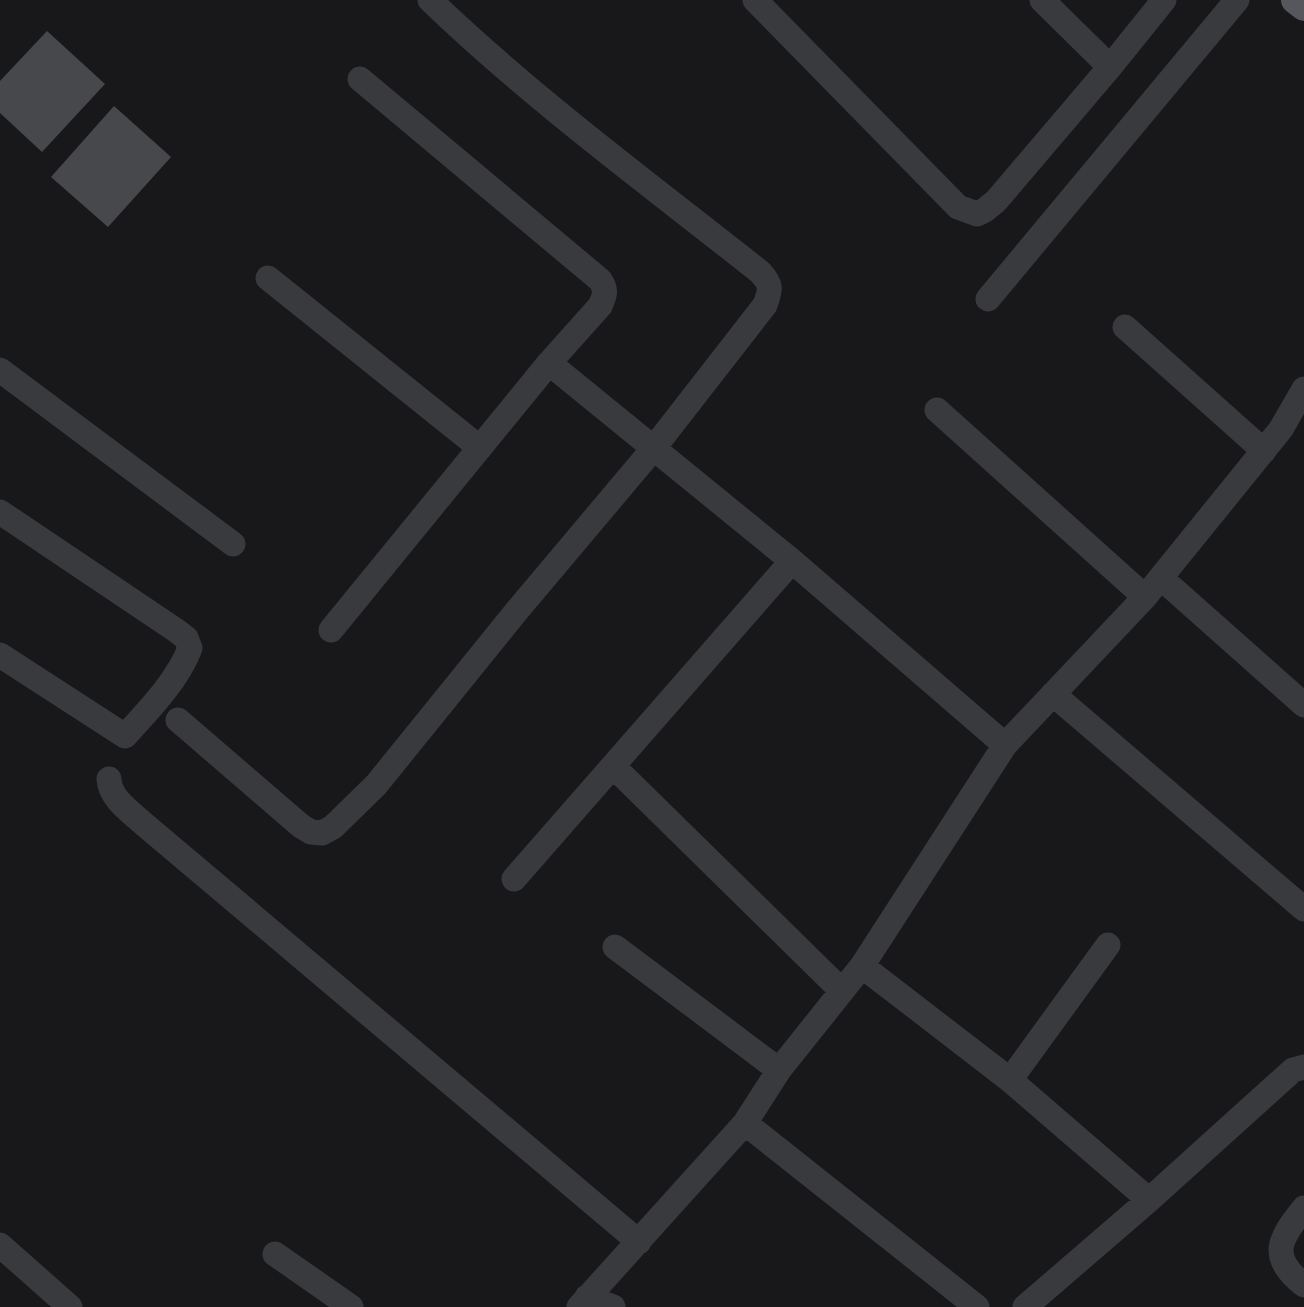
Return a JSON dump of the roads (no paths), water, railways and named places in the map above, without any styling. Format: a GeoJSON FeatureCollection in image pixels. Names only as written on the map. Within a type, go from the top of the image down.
{"type":"FeatureCollection","features":[{"type":"Feature","properties":{"kind":"main road"},"geometry":{"type":"LineString","coordinates":[[1295,0],[1304,7]]}},
{"type":"Feature","properties":{"kind":"street"},"geometry":{"type":"LineString","coordinates":[[178,720],[301,826],[311,832],[322,833],[333,827],[376,785],[509,621],[653,449],[765,305],[770,292],[769,282],[760,272],[557,111],[430,0]]}},
{"type":"Feature","properties":{"kind":"street"},"geometry":{"type":"LineString","coordinates":[[755,0],[958,208],[977,214],[996,201],[1110,67],[1164,0]]}},
{"type":"Feature","properties":{"kind":"street"},"geometry":{"type":"LineString","coordinates":[[1042,0],[1110,67]]}},
{"type":"Feature","properties":{"kind":"street"},"geometry":{"type":"LineString","coordinates":[[988,299],[1237,0]]}},
{"type":"Feature","properties":{"kind":"street"},"geometry":{"type":"LineString","coordinates":[[331,630],[549,363],[600,306],[605,296],[605,287],[600,280],[360,79]]}},
{"type":"Feature","properties":{"kind":"street"},"geometry":{"type":"LineString","coordinates":[[268,278],[480,448]]}},
{"type":"Feature","properties":{"kind":"street"},"geometry":{"type":"LineString","coordinates":[[1125,326],[1264,451]]}},
{"type":"Feature","properties":{"kind":"street"},"geometry":{"type":"LineString","coordinates":[[549,363],[792,561],[1005,745]]}},
{"type":"Feature","properties":{"kind":"street"},"geometry":{"type":"LineString","coordinates":[[0,370],[233,544]]}},
{"type":"Feature","properties":{"kind":"street"},"geometry":{"type":"LineString","coordinates":[[583,1302],[744,1124],[779,1070],[862,966],[1005,745],[1145,597],[1281,429],[1297,420],[1304,388]]}},
{"type":"Feature","properties":{"kind":"street"},"geometry":{"type":"LineString","coordinates":[[937,410],[1145,597]]}},
{"type":"Feature","properties":{"kind":"street"},"geometry":{"type":"LineString","coordinates":[[0,512],[186,638],[190,648],[157,702],[125,736],[0,655]]}},
{"type":"Feature","properties":{"kind":"street"},"geometry":{"type":"LineString","coordinates":[[514,879],[792,561]]}},
{"type":"Feature","properties":{"kind":"street"},"geometry":{"type":"LineString","coordinates":[[1161,578],[1304,705]]}},
{"type":"Feature","properties":{"kind":"street"},"geometry":{"type":"LineString","coordinates":[[1053,694],[1304,909]]}},
{"type":"Feature","properties":{"kind":"street"},"geometry":{"type":"LineString","coordinates":[[613,766],[842,991]]}},
{"type":"Feature","properties":{"kind":"street"},"geometry":{"type":"LineString","coordinates":[[109,779],[109,788],[115,797],[145,825],[639,1242]]}},
{"type":"Feature","properties":{"kind":"street"},"geometry":{"type":"LineString","coordinates":[[1010,1080],[1108,945]]}},
{"type":"Feature","properties":{"kind":"street"},"geometry":{"type":"LineString","coordinates":[[615,947],[779,1070]]}},
{"type":"Feature","properties":{"kind":"street"},"geometry":{"type":"LineString","coordinates":[[862,966],[1010,1080],[1149,1200]]}},
{"type":"Feature","properties":{"kind":"street"},"geometry":{"type":"LineString","coordinates":[[1025,1307],[1149,1200],[1292,1070],[1304,1067]]}},
{"type":"Feature","properties":{"kind":"street"},"geometry":{"type":"LineString","coordinates":[[744,1124],[977,1307]]}},
{"type":"Feature","properties":{"kind":"street"},"geometry":{"type":"LineString","coordinates":[[1304,1208],[1291,1224],[1281,1245],[1281,1261],[1292,1276],[1304,1285]]}},
{"type":"Feature","properties":{"kind":"street"},"geometry":{"type":"LineString","coordinates":[[0,1245],[70,1307]]}},
{"type":"Feature","properties":{"kind":"street"},"geometry":{"type":"LineString","coordinates":[[276,1254],[351,1307]]}},
{"type":"Feature","properties":{"kind":"street"},"geometry":{"type":"LineString","coordinates":[[583,1302],[613,1307]]}}]}
